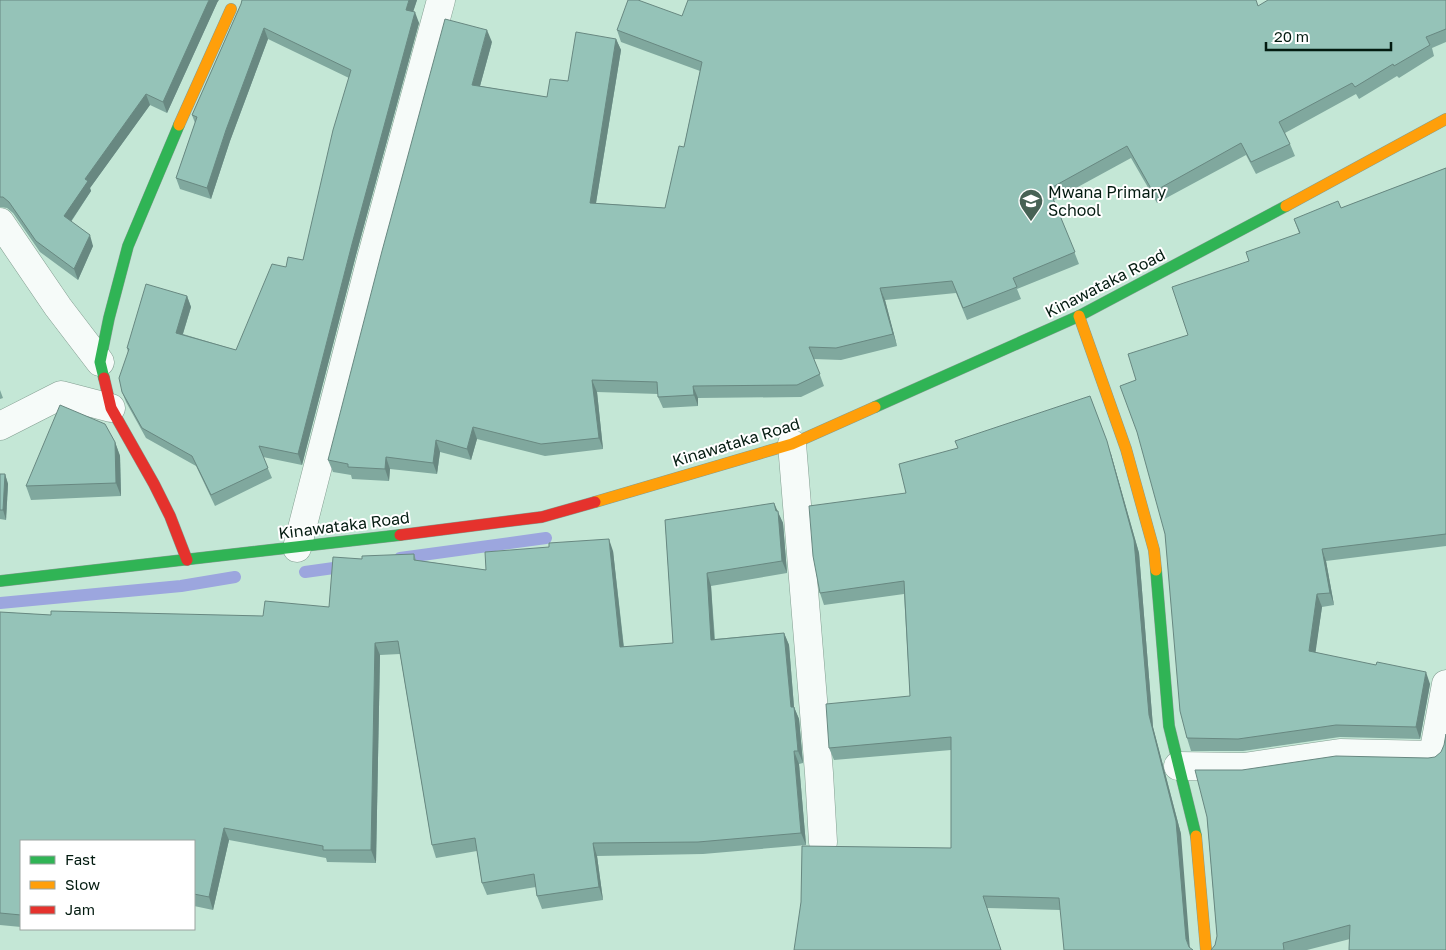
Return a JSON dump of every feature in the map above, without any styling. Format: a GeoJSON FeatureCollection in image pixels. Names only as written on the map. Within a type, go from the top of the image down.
{"type":"FeatureCollection","features":[{"type":"Feature","properties":{"kind":"street"},"geometry":{"type":"LineString","coordinates":[[297,548],[371,259],[441,0]]}},
{"type":"Feature","properties":{"kind":"street"},"geometry":{"type":"LineString","coordinates":[[100,362],[109,318],[128,246],[160,167],[231,9]]}},
{"type":"Feature","properties":{"kind":"street","name":"Kinawataka Road"},"geometry":{"type":"LineString","coordinates":[[0,580],[297,548],[542,517],[792,444],[1079,316],[1446,119]]}},
{"type":"Feature","properties":{"kind":"street"},"geometry":{"type":"LineString","coordinates":[[0,222],[58,307],[100,362],[111,408],[154,484],[170,516],[187,560]]}},
{"type":"Feature","properties":{"kind":"street"},"geometry":{"type":"LineString","coordinates":[[1079,316],[1126,449],[1154,550],[1169,726],[1196,831],[1206,950]]}},
{"type":"Feature","properties":{"kind":"street"},"geometry":{"type":"LineString","coordinates":[[0,426],[61,396],[111,408]]}},
{"type":"Feature","properties":{"kind":"street"},"geometry":{"type":"LineString","coordinates":[[792,444],[819,773],[822,842]]}},
{"type":"Feature","properties":{"kind":"street"},"geometry":{"type":"LineString","coordinates":[[1178,766],[1244,767],[1340,753],[1433,755],[1446,684]]}},
{"type":"Feature","properties":{"kind":"building"},"geometry":{"type":"Polygon","coordinates":[[[0,0],[209,0],[163,102],[146,94],[85,179],[88,181],[64,216],[90,235],[74,269],[36,241],[9,202],[0,197],[0,0]]]}},
{"type":"Feature","properties":{"kind":"building"},"geometry":{"type":"Polygon","coordinates":[[[242,0],[409,0],[406,10],[415,12],[352,244],[298,454],[259,446],[268,468],[211,495],[192,456],[142,428],[122,392],[119,378],[129,349],[127,348],[146,284],[187,296],[176,333],[236,350],[272,264],[286,267],[288,257],[303,260],[333,130],[351,70],[264,28],[226,130],[207,188],[176,178],[197,117],[192,115],[242,0]]]}},
{"type":"Feature","properties":{"kind":"building"},"geometry":{"type":"Polygon","coordinates":[[[628,0],[638,0],[682,16],[688,0],[1256,0],[1258,6],[1268,0],[1446,0],[1446,29],[1426,37],[1430,45],[1394,66],[1393,64],[1355,87],[1352,83],[1279,122],[1290,144],[1251,162],[1241,143],[1153,192],[1127,146],[1049,189],[1075,252],[1013,278],[1017,287],[963,308],[952,281],[880,288],[893,334],[836,348],[809,347],[820,374],[797,385],[693,386],[694,395],[658,397],[657,382],[592,380],[599,438],[541,444],[473,427],[467,449],[436,440],[433,463],[386,457],[385,469],[348,467],[348,464],[328,460],[445,19],[487,30],[472,85],[547,97],[550,79],[568,81],[576,32],[616,39],[590,203],[665,208],[679,146],[684,147],[702,62],[617,30],[628,0]]]}},
{"type":"Feature","properties":{"kind":"building"},"geometry":{"type":"Polygon","coordinates":[[[1446,168],[1446,534],[1322,549],[1330,593],[1317,594],[1309,651],[1376,665],[1377,662],[1426,672],[1416,727],[1336,725],[1238,739],[1187,738],[1180,711],[1165,534],[1137,432],[1120,386],[1136,380],[1128,354],[1188,335],[1172,287],[1249,261],[1246,252],[1300,233],[1294,219],[1338,201],[1341,208],[1446,168]]]}},
{"type":"Feature","properties":{"kind":"building"},"geometry":{"type":"Polygon","coordinates":[[[1090,396],[1107,441],[1134,540],[1149,715],[1176,821],[1186,939],[1189,947],[1193,950],[1064,950],[1059,898],[983,896],[1001,950],[794,950],[801,902],[802,846],[951,848],[951,737],[829,748],[826,704],[910,696],[904,581],[820,593],[813,556],[809,506],[906,493],[899,464],[958,448],[955,441],[1090,396]]]}},
{"type":"Feature","properties":{"kind":"building"},"geometry":{"type":"Polygon","coordinates":[[[60,405],[105,424],[115,442],[116,483],[26,486],[60,405]]]}},
{"type":"Feature","properties":{"kind":"building"},"geometry":{"type":"Polygon","coordinates":[[[0,474],[5,474],[3,510],[0,510],[0,474]]]}},
{"type":"Feature","properties":{"kind":"building"},"geometry":{"type":"Polygon","coordinates":[[[774,503],[776,511],[778,511],[782,561],[707,573],[711,640],[784,633],[791,707],[794,707],[798,751],[794,751],[801,833],[698,842],[593,843],[599,887],[537,896],[534,874],[482,883],[475,838],[432,845],[398,641],[375,643],[371,850],[323,850],[323,846],[224,828],[209,897],[195,894],[195,840],[20,840],[20,915],[0,913],[0,612],[51,615],[51,611],[263,616],[265,601],[329,607],[333,557],[362,559],[362,556],[414,554],[414,560],[486,570],[485,552],[549,547],[549,543],[609,539],[620,647],[673,643],[665,520],[774,503]]]}},
{"type":"Feature","properties":{"kind":"building"},"geometry":{"type":"Polygon","coordinates":[[[1446,734],[1446,950],[1349,950],[1350,925],[1283,943],[1284,950],[1211,950],[1215,945],[1217,936],[1207,817],[1195,770],[1242,770],[1336,756],[1435,757],[1441,752],[1446,734]]]}},
{"type":"Feature","properties":{"kind":"waterway"},"geometry":{"type":"LineString","coordinates":[[400,558],[546,538]]}},
{"type":"Feature","properties":{"kind":"waterway"},"geometry":{"type":"LineString","coordinates":[[305,572],[348,566]]}},
{"type":"Feature","properties":{"kind":"waterway"},"geometry":{"type":"LineString","coordinates":[[0,603],[181,586],[235,577]]}},
{"type":"Feature","properties":{"kind":"traffic: fast"},"geometry":{"type":"LineString","coordinates":[[104,378],[100,362],[109,318],[128,246],[179,125]]}},
{"type":"Feature","properties":{"kind":"traffic: fast"},"geometry":{"type":"LineString","coordinates":[[875,407],[1079,316],[1286,206]]}},
{"type":"Feature","properties":{"kind":"traffic: fast"},"geometry":{"type":"LineString","coordinates":[[0,581],[400,535]]}},
{"type":"Feature","properties":{"kind":"traffic: fast"},"geometry":{"type":"LineString","coordinates":[[1156,570],[1169,726],[1196,836]]}},
{"type":"Feature","properties":{"kind":"traffic: slow"},"geometry":{"type":"LineString","coordinates":[[179,125],[231,9]]}},
{"type":"Feature","properties":{"kind":"traffic: slow"},"geometry":{"type":"LineString","coordinates":[[1286,206],[1446,119]]}},
{"type":"Feature","properties":{"kind":"traffic: slow"},"geometry":{"type":"LineString","coordinates":[[1079,316],[1126,449],[1154,550],[1156,570]]}},
{"type":"Feature","properties":{"kind":"traffic: slow"},"geometry":{"type":"LineString","coordinates":[[595,502],[792,444],[875,407]]}},
{"type":"Feature","properties":{"kind":"traffic: slow"},"geometry":{"type":"LineString","coordinates":[[1196,836],[1206,950]]}},
{"type":"Feature","properties":{"kind":"traffic: jam"},"geometry":{"type":"LineString","coordinates":[[104,378],[111,408],[154,484],[170,516],[187,560]]}},
{"type":"Feature","properties":{"kind":"traffic: jam"},"geometry":{"type":"LineString","coordinates":[[400,535],[542,517],[595,502]]}},
{"type":"Feature","properties":{"kind":"place","name":"Mwana Primary School"},"geometry":{"type":"Point","coordinates":[1031,222]}}]}
